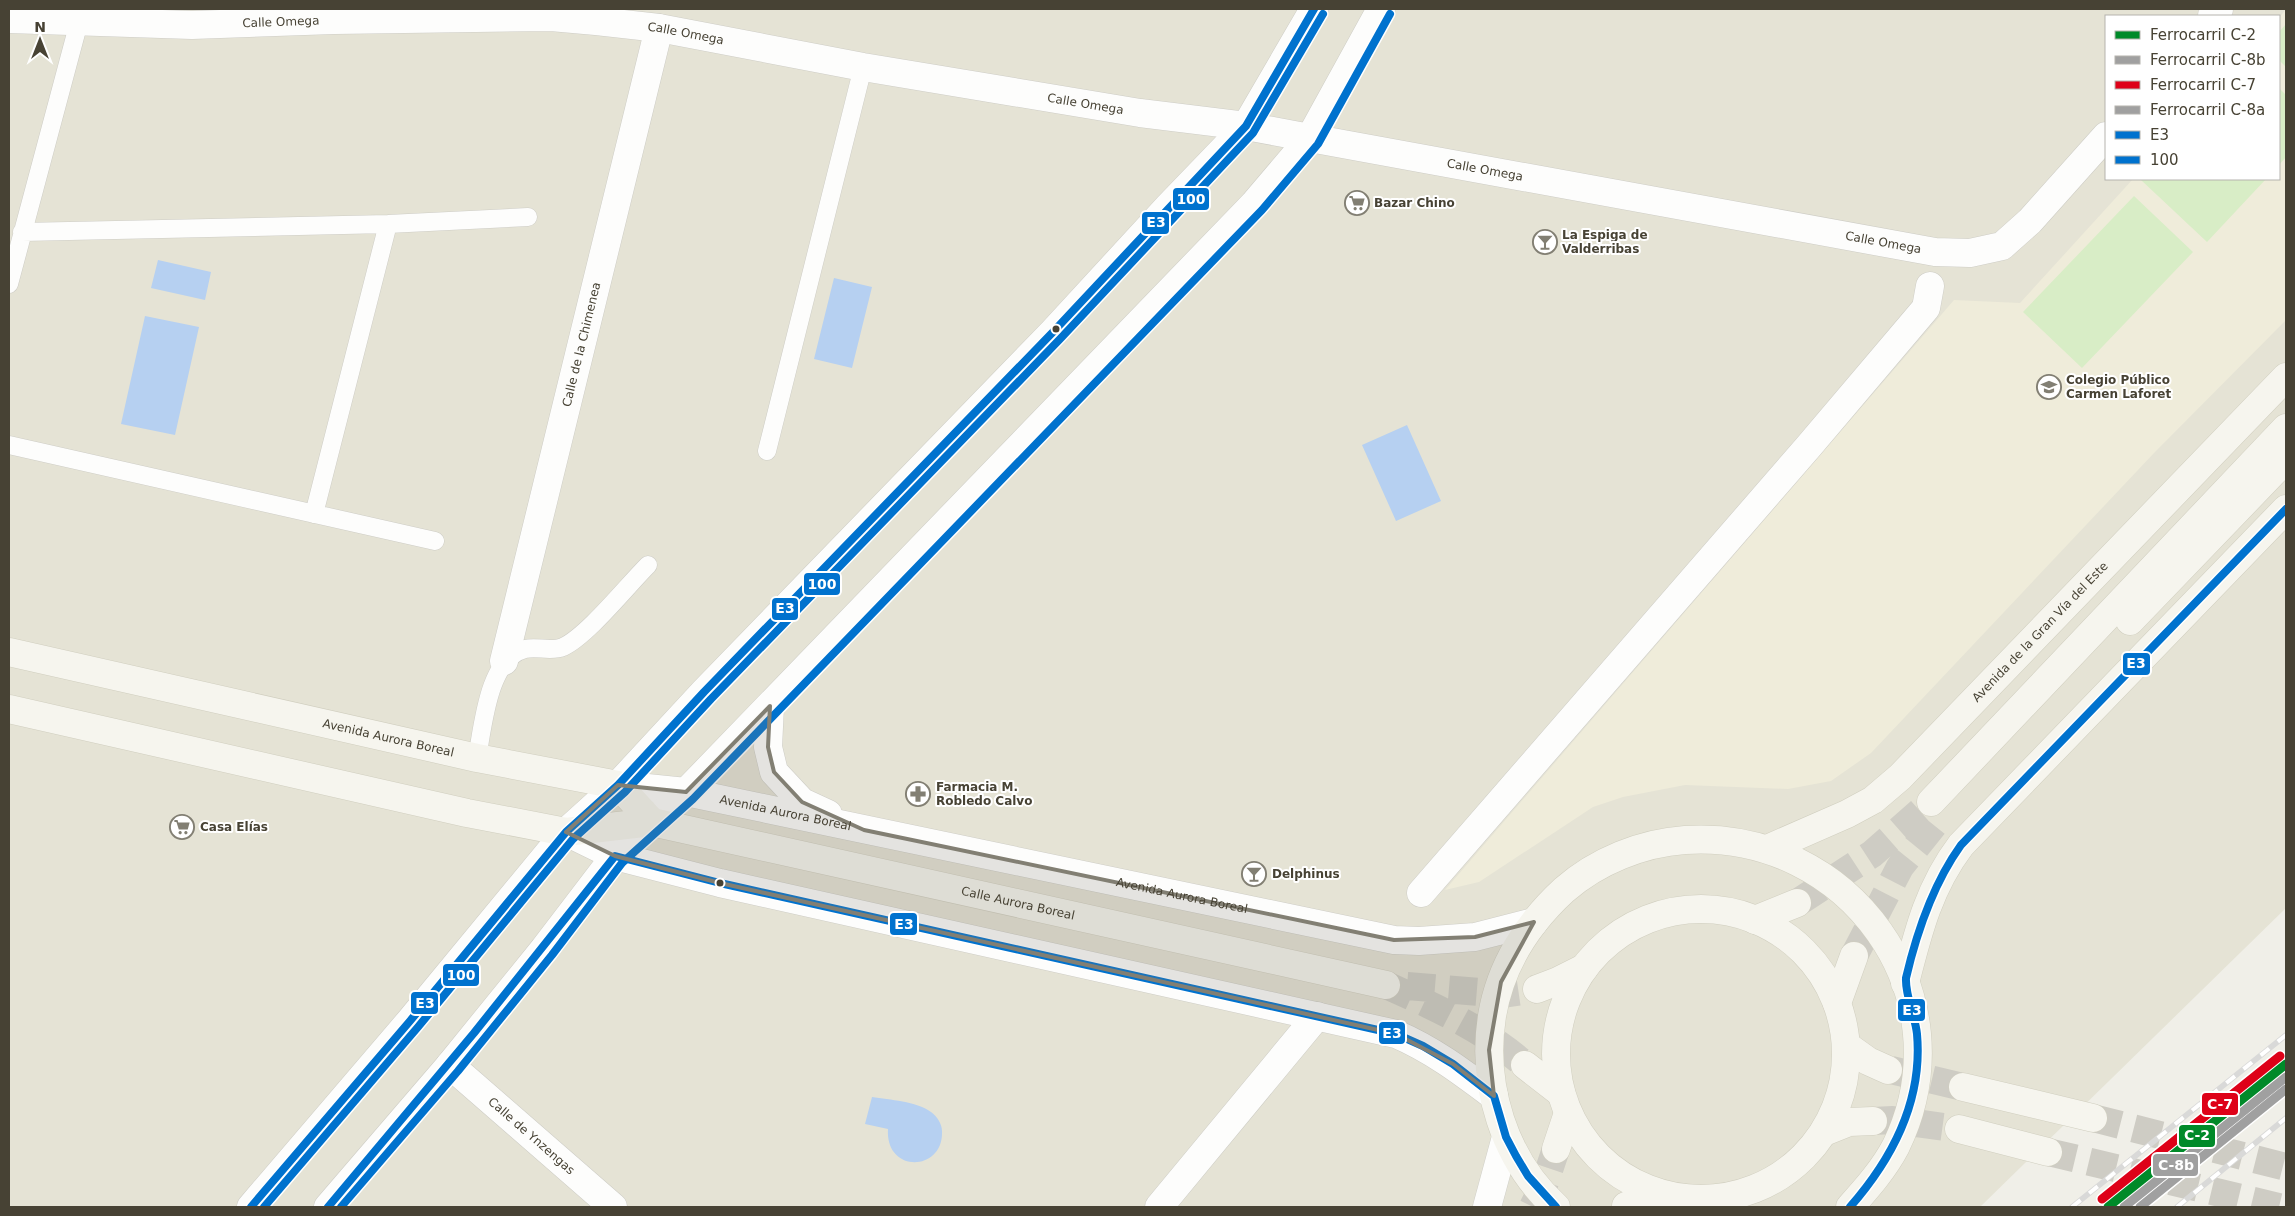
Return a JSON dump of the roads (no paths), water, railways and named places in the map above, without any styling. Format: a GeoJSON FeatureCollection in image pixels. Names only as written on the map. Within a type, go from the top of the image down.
{"type":"FeatureCollection","features":[{"type":"Feature","properties":{"kind":"main road","name":"Avenida de la Gran Vía del Este"},"geometry":{"type":"LineString","coordinates":[[1767,849],[1873,800],[1900,777],[2286,377]]}},
{"type":"Feature","properties":{"kind":"main road"},"geometry":{"type":"LineString","coordinates":[[2286,428],[1936,809],[2286,459]]}},
{"type":"Feature","properties":{"kind":"main road"},"geometry":{"type":"LineString","coordinates":[[1905,983],[1930,896],[1946,865],[1961,845],[2286,509]]}},
{"type":"Feature","properties":{"kind":"main road","name":"Avenida Aurora Boreal"},"geometry":{"type":"LineString","coordinates":[[9,652],[477,758],[618,785]]}},
{"type":"Feature","properties":{"kind":"main road"},"geometry":{"type":"LineString","coordinates":[[9,709],[457,811],[566,832]]}},
{"type":"Feature","properties":{"kind":"main road"},"geometry":{"type":"LineString","coordinates":[[618,785],[652,822]]}},
{"type":"Feature","properties":{"kind":"main road","name":"Calle Aurora Boreal"},"geometry":{"type":"LineString","coordinates":[[566,832],[652,822],[1386,984]]}},
{"type":"Feature","properties":{"kind":"main road"},"geometry":{"type":"LineString","coordinates":[[1556,1207],[1528,1176],[1506,1137],[1494,1096],[1489,1050],[1494,1006],[1510,960],[1534,922],[1552,901],[1573,883],[1604,864],[1646,846],[1700,839],[1728,840],[1767,849],[1816,871],[1849,896],[1867,915],[1886,941],[1905,983],[1913,1010],[1917,1037],[1917,1065],[1914,1092],[1896,1146],[1883,1168],[1850,1207]]}},
{"type":"Feature","properties":{"kind":"main road"},"geometry":{"type":"LineString","coordinates":[[1755,920],[1797,902]]}},
{"type":"Feature","properties":{"kind":"main road"},"geometry":{"type":"LineString","coordinates":[[1716,910],[1755,920],[1774,928],[1805,952],[1818,968],[1837,1003],[1844,1024],[1846,1068],[1835,1112],[1824,1132],[1805,1156],[1793,1167],[1766,1184],[1737,1195],[1705,1200],[1674,1197],[1658,1193],[1630,1181],[1604,1163],[1583,1139],[1564,1103],[1555,1054],[1558,1026],[1566,999],[1584,968],[1606,944],[1639,923],[1677,911],[1716,910]]}},
{"type":"Feature","properties":{"kind":"main road"},"geometry":{"type":"LineString","coordinates":[[1837,1003],[1854,956]]}},
{"type":"Feature","properties":{"kind":"main road"},"geometry":{"type":"LineString","coordinates":[[1537,989],[1584,968]]}},
{"type":"Feature","properties":{"kind":"main road"},"geometry":{"type":"LineString","coordinates":[[1846,1046],[1868,1061],[1888,1070]]}},
{"type":"Feature","properties":{"kind":"main road"},"geometry":{"type":"LineString","coordinates":[[1525,1065],[1564,1103]]}},
{"type":"Feature","properties":{"kind":"main road"},"geometry":{"type":"LineString","coordinates":[[1963,1088],[2092,1118]]}},
{"type":"Feature","properties":{"kind":"main road"},"geometry":{"type":"LineString","coordinates":[[1556,1149],[1564,1103]]}},
{"type":"Feature","properties":{"kind":"main road"},"geometry":{"type":"LineString","coordinates":[[1824,1132],[1849,1122],[1873,1121]]}},
{"type":"Feature","properties":{"kind":"main road"},"geometry":{"type":"LineString","coordinates":[[1959,1129],[2048,1152]]}},
{"type":"Feature","properties":{"kind":"main road"},"geometry":{"type":"LineString","coordinates":[[1626,1206],[1658,1193]]}},
{"type":"Feature","properties":{"kind":"street"},"geometry":{"type":"LineString","coordinates":[[251,1207],[422,1006],[566,832],[618,785],[704,692],[1047,339],[1168,207],[1246,126],[1314,9]]}},
{"type":"Feature","properties":{"kind":"street"},"geometry":{"type":"LineString","coordinates":[[328,1207],[450,1065],[544,949],[615,856],[686,792],[1254,204],[1310,138],[1381,9]]}},
{"type":"Feature","properties":{"kind":"street","name":"Calle Omega"},"geometry":{"type":"LineString","coordinates":[[9,19],[192,25],[334,20],[551,17],[654,18],[863,67],[1140,113],[1246,126],[1935,252],[1970,254],[2002,246],[2030,221],[2105,137]]}},
{"type":"Feature","properties":{"kind":"street","name":"Calle de la Chimenea"},"geometry":{"type":"LineString","coordinates":[[504,661],[654,18]]}},
{"type":"Feature","properties":{"kind":"street"},"geometry":{"type":"LineString","coordinates":[[1421,893],[1803,454],[1926,308],[1930,286]]}},
{"type":"Feature","properties":{"kind":"street"},"geometry":{"type":"LineString","coordinates":[[770,706],[768,747],[774,772],[802,802],[864,830]]}},
{"type":"Feature","properties":{"kind":"street","name":"Avenida Aurora Boreal"},"geometry":{"type":"LineString","coordinates":[[618,785],[686,792],[1394,940],[1419,941],[1475,937],[1534,922]]}},
{"type":"Feature","properties":{"kind":"street"},"geometry":{"type":"LineString","coordinates":[[566,832],[615,856],[730,885],[1396,1034],[1423,1046],[1453,1064],[1494,1096]]}},
{"type":"Feature","properties":{"kind":"street"},"geometry":{"type":"LineString","coordinates":[[1158,1207],[1317,1016]]}},
{"type":"Feature","properties":{"kind":"street","name":"Calle de Ynzengas"},"geometry":{"type":"LineString","coordinates":[[450,1065],[613,1207]]}},
{"type":"Feature","properties":{"kind":"street"},"geometry":{"type":"LineString","coordinates":[[1487,1207],[1506,1137]]}},
{"type":"Feature","properties":{"kind":"lane"},"geometry":{"type":"LineString","coordinates":[[9,284],[79,22]]}},
{"type":"Feature","properties":{"kind":"lane"},"geometry":{"type":"LineString","coordinates":[[767,451],[863,67]]}},
{"type":"Feature","properties":{"kind":"lane"},"geometry":{"type":"LineString","coordinates":[[22,232],[388,224],[528,217]]}},
{"type":"Feature","properties":{"kind":"lane"},"geometry":{"type":"LineString","coordinates":[[314,514],[388,224]]}},
{"type":"Feature","properties":{"kind":"lane"},"geometry":{"type":"LineString","coordinates":[[9,445],[435,541]]}},
{"type":"Feature","properties":{"kind":"lane"},"geometry":{"type":"LineString","coordinates":[[477,758],[492,686],[504,661],[525,649],[562,647],[579,636],[648,565]]}},
{"type":"Feature","properties":{"kind":"water"},"geometry":{"type":"Polygon","coordinates":[[[158,260],[211,272],[205,300],[151,288],[158,260]]]}},
{"type":"Feature","properties":{"kind":"water"},"geometry":{"type":"Polygon","coordinates":[[[834,278],[872,287],[852,368],[814,359],[834,278]]]}},
{"type":"Feature","properties":{"kind":"water"},"geometry":{"type":"Polygon","coordinates":[[[145,316],[199,327],[175,435],[121,424],[145,316]]]}},
{"type":"Feature","properties":{"kind":"water"},"geometry":{"type":"Polygon","coordinates":[[[1407,425],[1441,501],[1396,521],[1362,445],[1407,425]]]}},
{"type":"Feature","properties":{"kind":"water"},"geometry":{"type":"Polygon","coordinates":[[[872,1097],[918,1105],[933,1114],[942,1128],[940,1145],[934,1154],[925,1160],[915,1162],[904,1160],[895,1154],[890,1144],[888,1129],[865,1124],[872,1097]]]}},
{"type":"Feature","properties":{"kind":"tunnel"},"geometry":{"type":"LineString","coordinates":[[1797,903],[1872,854],[1931,802]]}},
{"type":"Feature","properties":{"kind":"tunnel"},"geometry":{"type":"LineString","coordinates":[[1854,956],[1900,867],[1941,816]]}},
{"type":"Feature","properties":{"kind":"tunnel"},"geometry":{"type":"LineString","coordinates":[[1386,985],[1459,1020],[1493,1040],[1525,1065]]}},
{"type":"Feature","properties":{"kind":"tunnel"},"geometry":{"type":"LineString","coordinates":[[1407,986],[1503,994],[1537,989]]}},
{"type":"Feature","properties":{"kind":"tunnel"},"geometry":{"type":"LineString","coordinates":[[1891,1070],[1963,1087]]}},
{"type":"Feature","properties":{"kind":"tunnel"},"geometry":{"type":"LineString","coordinates":[[2093,1118],[2286,1167]]}},
{"type":"Feature","properties":{"kind":"tunnel"},"geometry":{"type":"LineString","coordinates":[[1873,1121],[1893,1120],[1959,1129]]}},
{"type":"Feature","properties":{"kind":"tunnel"},"geometry":{"type":"LineString","coordinates":[[1533,1207],[1544,1185],[1556,1149]]}},
{"type":"Feature","properties":{"kind":"tunnel"},"geometry":{"type":"LineString","coordinates":[[2048,1152],[2279,1207]]}},
{"type":"Feature","properties":{"kind":"railway"},"geometry":{"type":"LineString","coordinates":[[2072,1207],[2286,1035]]}},
{"type":"Feature","properties":{"kind":"railway"},"geometry":{"type":"LineString","coordinates":[[2177,1207],[2286,1118]]}},
{"type":"Feature","properties":{"kind":"rail line","name":"C-7"},"geometry":{"type":"LineString","coordinates":[[2102,1199],[2280,1056]]}},
{"type":"Feature","properties":{"kind":"rail line","name":"C-2"},"geometry":{"type":"LineString","coordinates":[[2108,1207],[2286,1064]]}},
{"type":"Feature","properties":{"kind":"rail line","name":"C-8b"},"geometry":{"type":"LineString","coordinates":[[2124,1207],[2286,1077]]}},
{"type":"Feature","properties":{"kind":"rail line","name":"C-8a"},"geometry":{"type":"LineString","coordinates":[[2140,1207],[2286,1089]]}},
{"type":"Feature","properties":{"kind":"place","name":"Bazar Chino"},"geometry":{"type":"Point","coordinates":[1357,203]}},
{"type":"Feature","properties":{"kind":"place","name":"La Espiga de Valderribas"},"geometry":{"type":"Point","coordinates":[1545,242]}},
{"type":"Feature","properties":{"kind":"place","name":"Colegio Público Carmen Laforet"},"geometry":{"type":"Point","coordinates":[2049,387]}},
{"type":"Feature","properties":{"kind":"place","name":"Farmacia M. Robledo Calvo"},"geometry":{"type":"Point","coordinates":[918,794]}},
{"type":"Feature","properties":{"kind":"place","name":"Casa Elías"},"geometry":{"type":"Point","coordinates":[182,827]}},
{"type":"Feature","properties":{"kind":"place","name":"Delphinus"},"geometry":{"type":"Point","coordinates":[1254,874]}}]}
